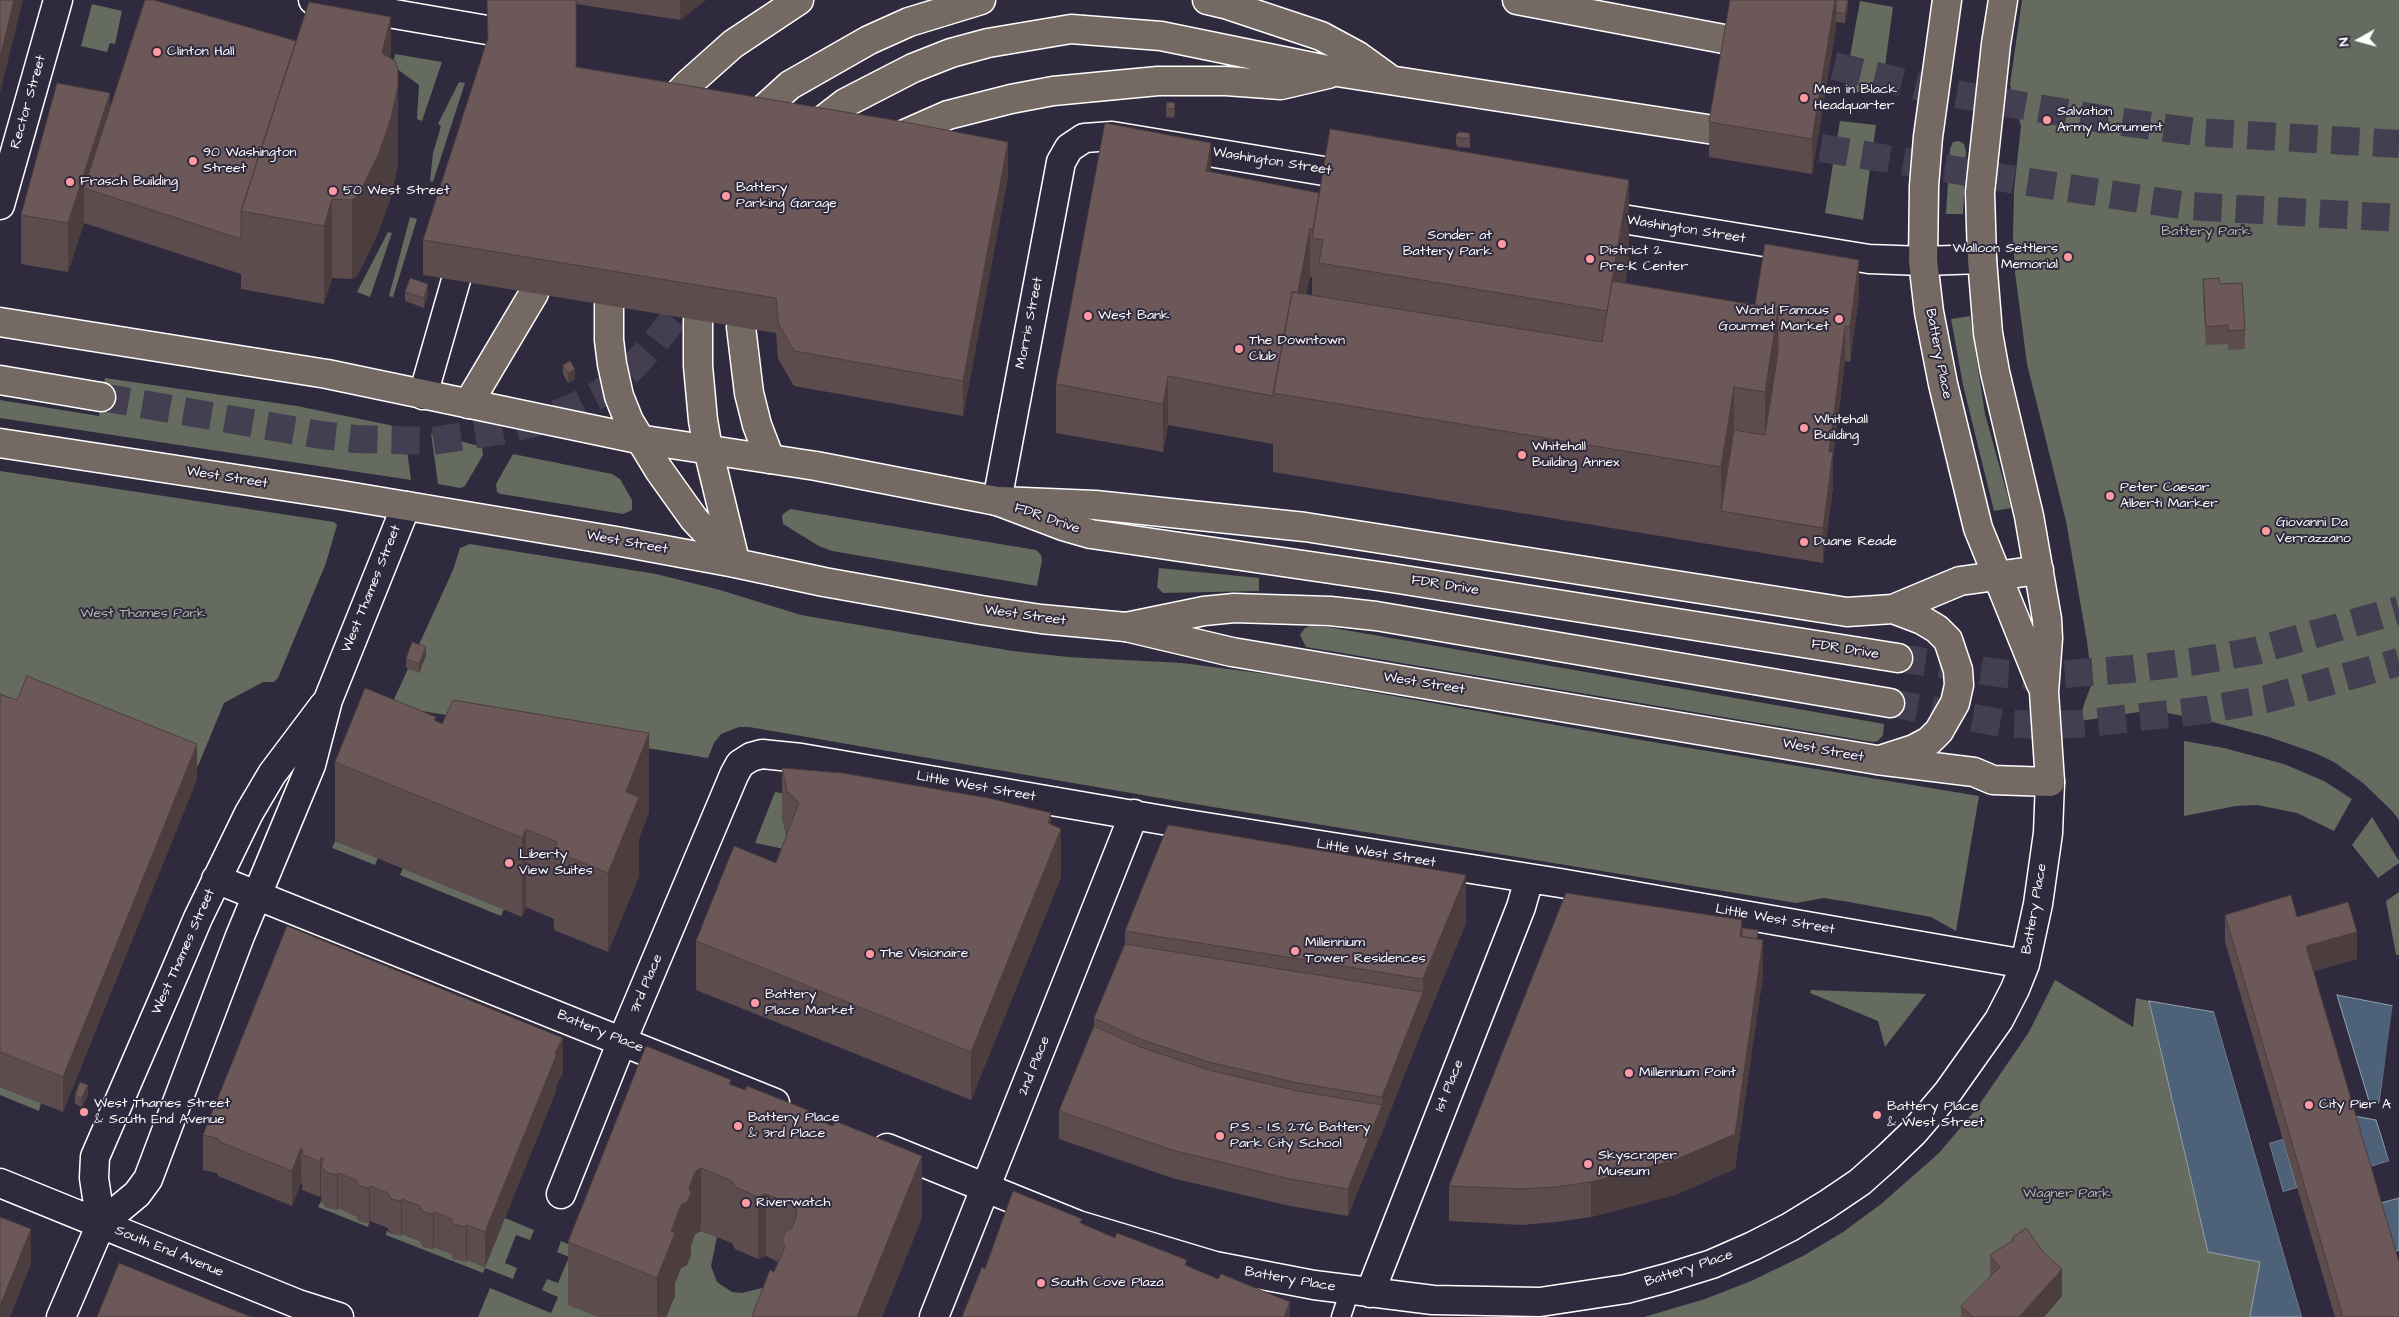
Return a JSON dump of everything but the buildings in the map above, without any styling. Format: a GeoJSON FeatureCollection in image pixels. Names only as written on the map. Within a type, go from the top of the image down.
{"type":"FeatureCollection","features":[{"type":"Feature","properties":{"kind":"main road"},"geometry":{"type":"LineString","coordinates":[[658,116],[687,85],[733,44],[799,0]]}},
{"type":"Feature","properties":{"kind":"main road"},"geometry":{"type":"LineString","coordinates":[[742,130],[759,111],[790,85],[826,62],[908,22],[981,0]]}},
{"type":"Feature","properties":{"kind":"main road"},"geometry":{"type":"LineString","coordinates":[[1207,0],[1228,5],[1322,36],[1358,56],[1392,80]]}},
{"type":"Feature","properties":{"kind":"main road"},"geometry":{"type":"LineString","coordinates":[[1517,0],[1729,40]]}},
{"type":"Feature","properties":{"kind":"main road","name":"Battery Place"},"geometry":{"type":"LineString","coordinates":[[1947,0],[1928,137],[1924,186],[1923,261],[1929,312],[1943,384],[1978,528],[2044,692]]}},
{"type":"Feature","properties":{"kind":"main road","name":"Battery Place"},"geometry":{"type":"LineString","coordinates":[[2003,0],[1996,44],[1980,192],[1982,259],[1988,334],[1995,372],[2029,516],[2039,570],[2048,638],[2044,692],[2050,782]]}},
{"type":"Feature","properties":{"kind":"main road"},"geometry":{"type":"LineString","coordinates":[[798,139],[845,103],[880,84],[928,62],[951,53],[988,43],[1071,29],[1161,36],[1337,72],[1714,130]]}},
{"type":"Feature","properties":{"kind":"main road"},"geometry":{"type":"LineString","coordinates":[[870,152],[898,136],[948,115],[1011,98],[1053,91],[1175,80],[1280,85],[1337,72]]}},
{"type":"Feature","properties":{"kind":"main road"},"geometry":{"type":"LineString","coordinates":[[468,404],[534,293]]}},
{"type":"Feature","properties":{"kind":"main road"},"geometry":{"type":"LineString","coordinates":[[609,306],[609,340],[612,364],[619,396],[638,439],[694,519],[735,562]]}},
{"type":"Feature","properties":{"kind":"main road"},"geometry":{"type":"LineString","coordinates":[[698,320],[699,381],[708,449],[735,562]]}},
{"type":"Feature","properties":{"kind":"main road"},"geometry":{"type":"LineString","coordinates":[[0,322],[327,374],[423,396],[638,439],[770,459],[996,501],[1095,504],[1296,526],[1847,612],[1893,609],[1960,582],[2039,570]]}},
{"type":"Feature","properties":{"kind":"main road"},"geometry":{"type":"LineString","coordinates":[[741,327],[749,393],[757,425],[770,459]]}},
{"type":"Feature","properties":{"kind":"main road"},"geometry":{"type":"LineString","coordinates":[[0,380],[101,397]]}},
{"type":"Feature","properties":{"kind":"main road","name":"West Street"},"geometry":{"type":"LineString","coordinates":[[0,443],[406,506],[735,562],[824,582],[971,608],[1041,619],[1126,628],[1232,652],[1877,760],[1974,772],[1994,780],[2050,782]]}},
{"type":"Feature","properties":{"kind":"main road","name":"FDR Drive"},"geometry":{"type":"LineString","coordinates":[[996,501],[1063,526],[1091,534],[1392,578],[1898,658]]}},
{"type":"Feature","properties":{"kind":"main road"},"geometry":{"type":"LineString","coordinates":[[1126,628],[1204,611],[1250,608],[1330,611],[1376,616],[1890,703]]}},
{"type":"Feature","properties":{"kind":"main road"},"geometry":{"type":"LineString","coordinates":[[1877,760],[1914,749],[1929,741],[1939,732],[1955,703],[1959,685],[1958,670],[1948,640],[1937,629],[1922,620],[1893,609]]}},
{"type":"Feature","properties":{"kind":"street","name":"Rector Street"},"geometry":{"type":"LineString","coordinates":[[0,205],[58,0]]}},
{"type":"Feature","properties":{"kind":"street"},"geometry":{"type":"LineString","coordinates":[[313,0],[487,30]]}},
{"type":"Feature","properties":{"kind":"street","name":"Washington Street"},"geometry":{"type":"LineString","coordinates":[[1069,148],[1084,138],[1112,136],[1380,180]]}},
{"type":"Feature","properties":{"kind":"street","name":"Morris Street"},"geometry":{"type":"LineString","coordinates":[[996,501],[1062,162],[1069,148]]}},
{"type":"Feature","properties":{"kind":"street","name":"Washington Street"},"geometry":{"type":"LineString","coordinates":[[1566,210],[1869,259],[1923,261],[1982,259]]}},
{"type":"Feature","properties":{"kind":"street"},"geometry":{"type":"LineString","coordinates":[[423,396],[456,280]]}},
{"type":"Feature","properties":{"kind":"street","name":"West Thames Street"},"geometry":{"type":"LineString","coordinates":[[62,1317],[101,1224],[137,1194],[148,1179],[257,895],[311,765],[328,700],[406,506]]}},
{"type":"Feature","properties":{"kind":"street","name":"West Thames Street"},"geometry":{"type":"LineString","coordinates":[[101,1224],[94,1178],[95,1157],[216,879],[249,812],[272,774],[300,734],[328,700]]}},
{"type":"Feature","properties":{"kind":"street","name":"Little West Street"},"geometry":{"type":"LineString","coordinates":[[734,775],[740,764],[751,757],[776,754],[2026,964]]}},
{"type":"Feature","properties":{"kind":"street","name":"3rd Place"},"geometry":{"type":"LineString","coordinates":[[561,1194],[622,1041],[734,775]]}},
{"type":"Feature","properties":{"kind":"street","name":"Battery Place"},"geometry":{"type":"LineString","coordinates":[[862,1138],[1078,1225],[1171,1254],[1274,1278],[1360,1292],[1433,1300],[1503,1302],[1549,1301],[1626,1289],[1667,1278],[1712,1264],[1753,1246],[1790,1227],[1860,1182],[1914,1132],[1948,1092],[1979,1050],[2015,989],[2026,964],[2038,904],[2048,833],[2050,782]]}},
{"type":"Feature","properties":{"kind":"street","name":"2nd Place"},"geometry":{"type":"LineString","coordinates":[[934,1317],[1134,814]]}},
{"type":"Feature","properties":{"kind":"street","name":"Battery Place"},"geometry":{"type":"LineString","coordinates":[[216,879],[800,1113]]}},
{"type":"Feature","properties":{"kind":"street","name":"1st Place"},"geometry":{"type":"LineString","coordinates":[[1360,1292],[1521,907],[1529,879]]}},
{"type":"Feature","properties":{"kind":"street","name":"South End Avenue"},"geometry":{"type":"LineString","coordinates":[[0,1183],[298,1304],[339,1317]]}},
{"type":"Feature","properties":{"kind":"lane","name":"1st Place"},"geometry":{"type":"LineString","coordinates":[[1341,1317],[1360,1292]]}},
{"type":"Feature","properties":{"kind":"green space","name":"Battery Park"},"geometry":{"type":"Polygon","coordinates":[[[2022,0],[2399,0],[2399,820],[2363,783],[2334,762],[2315,753],[2269,737],[2205,720],[2162,712],[2139,712],[2080,721],[2092,683],[2087,641],[2066,521],[2027,364],[2015,272],[2013,238],[2014,190],[2021,126],[2010,85],[2022,0]]]}},
{"type":"Feature","properties":{"kind":"green space"},"geometry":{"type":"Polygon","coordinates":[[[1860,1],[1893,7],[1881,95],[1844,90],[1860,1]]]}},
{"type":"Feature","properties":{"kind":"green space"},"geometry":{"type":"Polygon","coordinates":[[[92,4],[122,11],[115,44],[110,43],[107,52],[81,46],[92,4]]]}},
{"type":"Feature","properties":{"kind":"green space"},"geometry":{"type":"Polygon","coordinates":[[[395,54],[442,62],[422,121],[417,119],[419,85],[393,66],[395,54]]]}},
{"type":"Feature","properties":{"kind":"green space"},"geometry":{"type":"Polygon","coordinates":[[[459,82],[465,83],[433,182],[430,181],[433,153],[441,126],[438,124],[459,82]]]}},
{"type":"Feature","properties":{"kind":"green space"},"geometry":{"type":"Polygon","coordinates":[[[1840,121],[1876,125],[1863,220],[1825,213],[1840,121]]]}},
{"type":"Feature","properties":{"kind":"green space"},"geometry":{"type":"Polygon","coordinates":[[[1959,141],[1964,144],[1966,151],[1963,214],[1946,214],[1950,149],[1953,142],[1959,141]]]}},
{"type":"Feature","properties":{"kind":"green space"},"geometry":{"type":"Polygon","coordinates":[[[410,217],[417,219],[393,297],[389,296],[410,217]]]}},
{"type":"Feature","properties":{"kind":"green space"},"geometry":{"type":"Polygon","coordinates":[[[388,232],[392,233],[370,297],[357,292],[388,232]]]}},
{"type":"Feature","properties":{"kind":"green space"},"geometry":{"type":"Polygon","coordinates":[[[1970,316],[1985,414],[2011,508],[1994,511],[1963,385],[1951,319],[1970,316]]]}},
{"type":"Feature","properties":{"kind":"green space"},"geometry":{"type":"Polygon","coordinates":[[[105,378],[297,406],[404,428],[411,480],[0,418],[0,400],[99,416],[105,378]]]}},
{"type":"Feature","properties":{"kind":"green space"},"geometry":{"type":"Polygon","coordinates":[[[431,433],[482,447],[483,455],[465,486],[460,488],[438,484],[431,433]]]}},
{"type":"Feature","properties":{"kind":"green space"},"geometry":{"type":"Polygon","coordinates":[[[513,454],[612,474],[620,479],[632,500],[632,510],[623,514],[501,494],[497,492],[496,484],[513,454]]]}},
{"type":"Feature","properties":{"kind":"green space","name":"West Thames Park"},"geometry":{"type":"Polygon","coordinates":[[[0,471],[334,522],[337,525],[326,563],[278,678],[274,682],[263,682],[224,703],[198,766],[96,724],[0,729],[0,471]]]}},
{"type":"Feature","properties":{"kind":"green space"},"geometry":{"type":"Polygon","coordinates":[[[790,509],[1036,550],[1041,555],[1042,560],[1037,586],[832,551],[819,546],[783,524],[782,515],[790,509]]]}},
{"type":"Feature","properties":{"kind":"green space"},"geometry":{"type":"Polygon","coordinates":[[[470,544],[656,574],[720,590],[801,615],[923,636],[1013,651],[1068,657],[1182,663],[1282,676],[1623,737],[1979,796],[1956,931],[1931,917],[1849,902],[1824,898],[1796,903],[1183,802],[749,727],[739,727],[721,734],[714,743],[708,758],[391,706],[453,570],[460,548],[470,544]]]}},
{"type":"Feature","properties":{"kind":"green space"},"geometry":{"type":"Polygon","coordinates":[[[1159,568],[1259,578],[1259,591],[1163,593],[1157,587],[1159,568]]]}},
{"type":"Feature","properties":{"kind":"green space"},"geometry":{"type":"Polygon","coordinates":[[[1310,626],[1328,627],[1884,724],[1883,735],[1878,741],[1873,742],[1306,647],[1300,635],[1305,628],[1310,626]]]}},
{"type":"Feature","properties":{"kind":"green space"},"geometry":{"type":"Polygon","coordinates":[[[2184,741],[2224,748],[2284,764],[2324,781],[2352,799],[2334,831],[2297,813],[2257,805],[2236,806],[2184,816],[2184,741]]]}},
{"type":"Feature","properties":{"kind":"green space"},"geometry":{"type":"Polygon","coordinates":[[[775,792],[824,801],[782,817],[787,839],[799,852],[755,843],[775,792]]]}},
{"type":"Feature","properties":{"kind":"green space"},"geometry":{"type":"Polygon","coordinates":[[[2372,817],[2399,861],[2399,863],[2378,878],[2352,845],[2372,817]]]}},
{"type":"Feature","properties":{"kind":"green space"},"geometry":{"type":"Polygon","coordinates":[[[335,841],[378,858],[375,865],[332,848],[335,841]]]}},
{"type":"Feature","properties":{"kind":"green space"},"geometry":{"type":"Polygon","coordinates":[[[403,868],[504,909],[501,916],[400,875],[403,868]]]}},
{"type":"Feature","properties":{"kind":"green space"},"geometry":{"type":"Polygon","coordinates":[[[2399,892],[2399,955],[2396,955],[2386,901],[2399,892]]]}},
{"type":"Feature","properties":{"kind":"green space","name":"Wagner Park"},"geometry":{"type":"Polygon","coordinates":[[[2055,980],[2133,1027],[2136,998],[2149,1001],[2208,1251],[2260,1262],[2250,1317],[1644,1317],[1705,1299],[1751,1281],[1803,1256],[1843,1232],[1881,1204],[1939,1153],[1977,1108],[2029,1032],[2055,980]]]}},
{"type":"Feature","properties":{"kind":"green space"},"geometry":{"type":"Polygon","coordinates":[[[1811,990],[1926,994],[1885,1047],[1878,1021],[1810,993],[1811,990]]]}},
{"type":"Feature","properties":{"kind":"green space"},"geometry":{"type":"Polygon","coordinates":[[[0,1087],[41,1103],[39,1111],[0,1095],[0,1087]]]}},
{"type":"Feature","properties":{"kind":"green space"},"geometry":{"type":"Polygon","coordinates":[[[321,1201],[327,1208],[338,1208],[356,1216],[359,1221],[369,1223],[368,1227],[318,1207],[321,1201]]]}},
{"type":"Feature","properties":{"kind":"green space"},"geometry":{"type":"Polygon","coordinates":[[[505,1218],[534,1230],[530,1240],[516,1235],[505,1263],[517,1268],[513,1279],[485,1268],[483,1273],[386,1235],[387,1230],[391,1234],[402,1234],[420,1241],[423,1247],[433,1249],[434,1247],[452,1254],[453,1259],[467,1260],[485,1267],[505,1218]]]}},
{"type":"Feature","properties":{"kind":"green space"},"geometry":{"type":"Polygon","coordinates":[[[701,1231],[717,1237],[711,1266],[717,1282],[732,1292],[742,1293],[762,1288],[769,1283],[781,1317],[666,1317],[675,1296],[671,1293],[681,1268],[687,1265],[689,1250],[695,1234],[701,1231]]]}},
{"type":"Feature","properties":{"kind":"green space"},"geometry":{"type":"Polygon","coordinates":[[[561,1241],[588,1253],[598,1317],[478,1317],[490,1288],[551,1313],[558,1297],[542,1290],[547,1279],[558,1283],[569,1257],[557,1252],[561,1241]]]}},
{"type":"Feature","properties":{"kind":"water"},"geometry":{"type":"Polygon","coordinates":[[[2337,995],[2394,1006],[2379,1103],[2369,1101],[2337,995]]]}},
{"type":"Feature","properties":{"kind":"water"},"geometry":{"type":"Polygon","coordinates":[[[2149,1001],[2214,1012],[2302,1317],[2250,1317],[2260,1262],[2208,1252],[2149,1001]]]}},
{"type":"Feature","properties":{"kind":"water"},"geometry":{"type":"Polygon","coordinates":[[[2354,1116],[2376,1120],[2389,1161],[2364,1169],[2354,1116]]]}},
{"type":"Feature","properties":{"kind":"water"},"geometry":{"type":"Polygon","coordinates":[[[2283,1139],[2297,1188],[2283,1192],[2269,1143],[2283,1139]]]}},
{"type":"Feature","properties":{"kind":"water"},"geometry":{"type":"Polygon","coordinates":[[[2399,1198],[2399,1250],[2388,1254],[2374,1205],[2399,1198]]]}},
{"type":"Feature","properties":{"kind":"pier"},"geometry":{"type":"Polygon","coordinates":[[[2393,1003],[2396,1006],[2382,1103],[2379,1105],[2393,1003]]]}},
{"type":"Feature","properties":{"kind":"pier"},"geometry":{"type":"Polygon","coordinates":[[[2214,1012],[2217,1013],[2304,1317],[2302,1317],[2214,1012]]]}},
{"type":"Feature","properties":{"kind":"pier"},"geometry":{"type":"Polygon","coordinates":[[[2377,1118],[2392,1162],[2364,1171],[2364,1169],[2389,1161],[2377,1118]]]}},
{"type":"Feature","properties":{"kind":"pier"},"geometry":{"type":"Polygon","coordinates":[[[2282,1136],[2283,1139],[2269,1143],[2283,1192],[2297,1188],[2298,1191],[2283,1194],[2281,1193],[2266,1144],[2267,1141],[2282,1136]]]}},
{"type":"Feature","properties":{"kind":"tunnel"},"geometry":{"type":"LineString","coordinates":[[1793,56],[1943,92],[2108,120],[2196,132],[2399,144]]}},
{"type":"Feature","properties":{"kind":"tunnel"},"geometry":{"type":"LineString","coordinates":[[1779,141],[2188,206],[2399,218]]}},
{"type":"Feature","properties":{"kind":"tunnel"},"geometry":{"type":"LineString","coordinates":[[101,397],[321,435],[356,439],[432,441],[500,431],[534,423],[570,409],[598,395],[630,370],[653,345],[675,317],[694,285]]}},
{"type":"Feature","properties":{"kind":"tunnel"},"geometry":{"type":"LineString","coordinates":[[1898,658],[2006,674],[2038,676],[2131,669],[2197,661],[2255,651],[2399,610]]}},
{"type":"Feature","properties":{"kind":"tunnel"},"geometry":{"type":"LineString","coordinates":[[1890,703],[2002,723],[2038,725],[2078,724],[2205,710],[2266,699],[2399,662]]}},
{"type":"Feature","properties":{"kind":"place","name":"Clinton Hall"},"geometry":{"type":"Point","coordinates":[157,52]}},
{"type":"Feature","properties":{"kind":"place","name":"Men in Black Headquarter"},"geometry":{"type":"Point","coordinates":[1804,98]}},
{"type":"Feature","properties":{"kind":"place","name":"Salvation Army Monument"},"geometry":{"type":"Point","coordinates":[2047,120]}},
{"type":"Feature","properties":{"kind":"place","name":"90 Washington Street"},"geometry":{"type":"Point","coordinates":[193,161]}},
{"type":"Feature","properties":{"kind":"place","name":"Frasch Building"},"geometry":{"type":"Point","coordinates":[70,182]}},
{"type":"Feature","properties":{"kind":"place","name":"50 West Street"},"geometry":{"type":"Point","coordinates":[333,191]}},
{"type":"Feature","properties":{"kind":"place","name":"Battery Parking Garage"},"geometry":{"type":"Point","coordinates":[726,196]}},
{"type":"Feature","properties":{"kind":"place","name":"Sonder at Battery Park"},"geometry":{"type":"Point","coordinates":[1502,244]}},
{"type":"Feature","properties":{"kind":"place","name":"Walloon Settlers Memorial"},"geometry":{"type":"Point","coordinates":[2068,257]}},
{"type":"Feature","properties":{"kind":"place","name":"District 2 Pre-K Center"},"geometry":{"type":"Point","coordinates":[1590,259]}},
{"type":"Feature","properties":{"kind":"place","name":"West Bank"},"geometry":{"type":"Point","coordinates":[1088,316]}},
{"type":"Feature","properties":{"kind":"place","name":"World Famous Gourmet Market"},"geometry":{"type":"Point","coordinates":[1839,319]}},
{"type":"Feature","properties":{"kind":"place","name":"The Downtown Club"},"geometry":{"type":"Point","coordinates":[1239,349]}},
{"type":"Feature","properties":{"kind":"place","name":"Whitehall Building"},"geometry":{"type":"Point","coordinates":[1804,428]}},
{"type":"Feature","properties":{"kind":"place","name":"Whitehall Building Annex"},"geometry":{"type":"Point","coordinates":[1522,455]}},
{"type":"Feature","properties":{"kind":"place","name":"Peter Caesar Alberti Marker"},"geometry":{"type":"Point","coordinates":[2110,496]}},
{"type":"Feature","properties":{"kind":"place","name":"Giovanni Da Verrazzano"},"geometry":{"type":"Point","coordinates":[2266,531]}},
{"type":"Feature","properties":{"kind":"place","name":"Duane Reade"},"geometry":{"type":"Point","coordinates":[1804,542]}},
{"type":"Feature","properties":{"kind":"place","name":"Liberty View Suites"},"geometry":{"type":"Point","coordinates":[509,863]}},
{"type":"Feature","properties":{"kind":"place","name":"Millennium Tower Residences"},"geometry":{"type":"Point","coordinates":[1295,951]}},
{"type":"Feature","properties":{"kind":"place","name":"The Visionaire"},"geometry":{"type":"Point","coordinates":[870,954]}},
{"type":"Feature","properties":{"kind":"place","name":"Battery Place Market"},"geometry":{"type":"Point","coordinates":[755,1003]}},
{"type":"Feature","properties":{"kind":"place","name":"Millennium Point"},"geometry":{"type":"Point","coordinates":[1629,1073]}},
{"type":"Feature","properties":{"kind":"place","name":"City Pier A"},"geometry":{"type":"Point","coordinates":[2309,1105]}},
{"type":"Feature","properties":{"kind":"place","name":"West Thames Street & South End Avenue"},"geometry":{"type":"Point","coordinates":[84,1112]}},
{"type":"Feature","properties":{"kind":"place","name":"Battery Place & West Street"},"geometry":{"type":"Point","coordinates":[1877,1115]}},
{"type":"Feature","properties":{"kind":"place","name":"Battery Place & 3rd Place"},"geometry":{"type":"Point","coordinates":[738,1126]}},
{"type":"Feature","properties":{"kind":"place","name":"P.S. - I.S. 276 Battery Park City School"},"geometry":{"type":"Point","coordinates":[1220,1136]}},
{"type":"Feature","properties":{"kind":"place","name":"Skyscraper Museum"},"geometry":{"type":"Point","coordinates":[1588,1164]}},
{"type":"Feature","properties":{"kind":"place","name":"Riverwatch"},"geometry":{"type":"Point","coordinates":[746,1203]}},
{"type":"Feature","properties":{"kind":"place","name":"South Cove Plaza"},"geometry":{"type":"Point","coordinates":[1041,1283]}}]}
